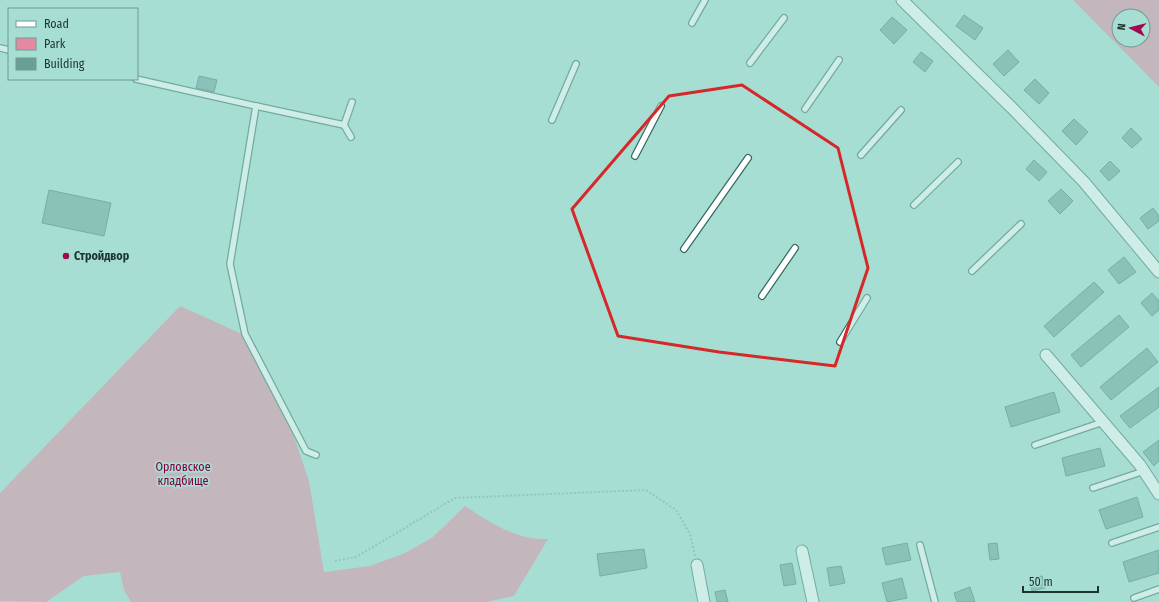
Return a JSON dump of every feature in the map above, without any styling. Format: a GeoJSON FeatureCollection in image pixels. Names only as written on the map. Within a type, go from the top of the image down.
{"type":"FeatureCollection","features":[{"type":"Feature","properties":{"kind":"street"},"geometry":{"type":"LineString","coordinates":[[902,0],[1012,108],[1084,182],[1159,272]]}},
{"type":"Feature","properties":{"kind":"street"},"geometry":{"type":"LineString","coordinates":[[1046,355],[1144,471],[1159,494]]}},
{"type":"Feature","properties":{"kind":"street"},"geometry":{"type":"LineString","coordinates":[[802,551],[813,602]]}},
{"type":"Feature","properties":{"kind":"street"},"geometry":{"type":"LineString","coordinates":[[697,565],[704,602]]}},
{"type":"Feature","properties":{"kind":"lane"},"geometry":{"type":"LineString","coordinates":[[692,23],[705,0]]}},
{"type":"Feature","properties":{"kind":"lane"},"geometry":{"type":"LineString","coordinates":[[750,63],[784,18]]}},
{"type":"Feature","properties":{"kind":"lane"},"geometry":{"type":"LineString","coordinates":[[805,108],[839,60]]}},
{"type":"Feature","properties":{"kind":"lane"},"geometry":{"type":"LineString","coordinates":[[552,120],[576,64]]}},
{"type":"Feature","properties":{"kind":"lane"},"geometry":{"type":"LineString","coordinates":[[138,79],[344,125],[351,137]]}},
{"type":"Feature","properties":{"kind":"lane"},"geometry":{"type":"LineString","coordinates":[[344,125],[352,102]]}},
{"type":"Feature","properties":{"kind":"lane"},"geometry":{"type":"LineString","coordinates":[[256,106],[230,264],[245,334],[306,451],[316,455]]}},
{"type":"Feature","properties":{"kind":"lane"},"geometry":{"type":"LineString","coordinates":[[635,156],[661,106]]}},
{"type":"Feature","properties":{"kind":"lane"},"geometry":{"type":"LineString","coordinates":[[861,155],[901,110]]}},
{"type":"Feature","properties":{"kind":"lane"},"geometry":{"type":"LineString","coordinates":[[684,250],[748,158]]}},
{"type":"Feature","properties":{"kind":"lane"},"geometry":{"type":"LineString","coordinates":[[914,205],[958,162]]}},
{"type":"Feature","properties":{"kind":"lane"},"geometry":{"type":"LineString","coordinates":[[972,271],[1021,224]]}},
{"type":"Feature","properties":{"kind":"lane"},"geometry":{"type":"LineString","coordinates":[[762,296],[795,248]]}},
{"type":"Feature","properties":{"kind":"lane"},"geometry":{"type":"LineString","coordinates":[[840,342],[867,298]]}},
{"type":"Feature","properties":{"kind":"lane"},"geometry":{"type":"LineString","coordinates":[[1035,445],[1103,422]]}},
{"type":"Feature","properties":{"kind":"lane"},"geometry":{"type":"LineString","coordinates":[[1093,488],[1144,471]]}},
{"type":"Feature","properties":{"kind":"lane"},"geometry":{"type":"LineString","coordinates":[[1112,543],[1159,527]]}},
{"type":"Feature","properties":{"kind":"lane"},"geometry":{"type":"LineString","coordinates":[[920,545],[935,602]]}},
{"type":"Feature","properties":{"kind":"lane"},"geometry":{"type":"LineString","coordinates":[[1134,598],[1159,589]]}},
{"type":"Feature","properties":{"kind":"path"},"geometry":{"type":"LineString","coordinates":[[336,561],[356,557],[454,498],[646,490],[676,510],[690,534],[697,565]]}},
{"type":"Feature","properties":{"kind":"highlighted area"},"geometry":{"type":"Polygon","coordinates":[[[742,85],[838,148],[868,268],[835,366],[719,352],[618,336],[572,209],[669,96],[742,85]]]}},
{"type":"Feature","properties":{"kind":"green space"},"geometry":{"type":"Polygon","coordinates":[[[1073,0],[1159,0],[1159,87],[1120,48],[1151,48],[1151,8],[1111,8],[1111,38],[1073,0]]]}},
{"type":"Feature","properties":{"kind":"green space","name":"Орловское кладбище"},"geometry":{"type":"Polygon","coordinates":[[[180,306],[242,334],[288,419],[309,481],[324,572],[370,566],[405,553],[433,537],[465,506],[504,529],[525,537],[548,539],[514,596],[486,602],[131,602],[124,590],[120,572],[84,576],[46,602],[0,601],[0,493],[180,306]]]}},
{"type":"Feature","properties":{"kind":"building"},"geometry":{"type":"Polygon","coordinates":[[[964,15],[983,28],[975,40],[956,26],[964,15]]]}},
{"type":"Feature","properties":{"kind":"building"},"geometry":{"type":"Polygon","coordinates":[[[892,17],[907,30],[894,44],[880,30],[892,17]]]}},
{"type":"Feature","properties":{"kind":"building"},"geometry":{"type":"Polygon","coordinates":[[[1008,50],[1019,62],[1004,76],[993,64],[1008,50]]]}},
{"type":"Feature","properties":{"kind":"building"},"geometry":{"type":"Polygon","coordinates":[[[921,52],[933,61],[925,72],[913,62],[921,52]]]}},
{"type":"Feature","properties":{"kind":"building"},"geometry":{"type":"Polygon","coordinates":[[[199,76],[217,80],[214,92],[196,88],[199,76]]]}},
{"type":"Feature","properties":{"kind":"building"},"geometry":{"type":"Polygon","coordinates":[[[1035,79],[1049,93],[1039,104],[1024,90],[1035,79]]]}},
{"type":"Feature","properties":{"kind":"building"},"geometry":{"type":"Polygon","coordinates":[[[1074,119],[1088,132],[1076,145],[1062,131],[1074,119]]]}},
{"type":"Feature","properties":{"kind":"building"},"geometry":{"type":"Polygon","coordinates":[[[1131,128],[1142,139],[1132,148],[1122,138],[1131,128]]]}},
{"type":"Feature","properties":{"kind":"building"},"geometry":{"type":"Polygon","coordinates":[[[1034,160],[1047,172],[1039,181],[1026,169],[1034,160]]]}},
{"type":"Feature","properties":{"kind":"building"},"geometry":{"type":"Polygon","coordinates":[[[1110,161],[1120,171],[1109,181],[1100,171],[1110,161]]]}},
{"type":"Feature","properties":{"kind":"building"},"geometry":{"type":"Polygon","coordinates":[[[1061,189],[1073,201],[1060,214],[1048,201],[1061,189]]]}},
{"type":"Feature","properties":{"kind":"building"},"geometry":{"type":"Polygon","coordinates":[[[49,190],[111,203],[104,236],[42,223],[49,190]]]}},
{"type":"Feature","properties":{"kind":"building"},"geometry":{"type":"Polygon","coordinates":[[[1153,208],[1159,216],[1159,221],[1148,229],[1140,218],[1153,208]]]}},
{"type":"Feature","properties":{"kind":"building"},"geometry":{"type":"Polygon","coordinates":[[[1124,257],[1136,272],[1119,284],[1108,270],[1124,257]]]}},
{"type":"Feature","properties":{"kind":"building"},"geometry":{"type":"Polygon","coordinates":[[[1094,282],[1104,292],[1054,337],[1044,326],[1094,282]]]}},
{"type":"Feature","properties":{"kind":"building"},"geometry":{"type":"Polygon","coordinates":[[[1152,293],[1159,301],[1159,310],[1152,316],[1141,303],[1152,293]]]}},
{"type":"Feature","properties":{"kind":"building"},"geometry":{"type":"Polygon","coordinates":[[[1119,315],[1129,327],[1081,367],[1071,355],[1119,315]]]}},
{"type":"Feature","properties":{"kind":"building"},"geometry":{"type":"Polygon","coordinates":[[[1147,348],[1158,362],[1111,400],[1100,387],[1147,348]]]}},
{"type":"Feature","properties":{"kind":"building"},"geometry":{"type":"Polygon","coordinates":[[[1159,387],[1159,407],[1130,428],[1120,416],[1159,387]]]}},
{"type":"Feature","properties":{"kind":"building"},"geometry":{"type":"Polygon","coordinates":[[[1054,392],[1060,412],[1011,427],[1005,407],[1054,392]]]}},
{"type":"Feature","properties":{"kind":"building"},"geometry":{"type":"Polygon","coordinates":[[[1159,440],[1159,461],[1154,466],[1143,452],[1159,440]]]}},
{"type":"Feature","properties":{"kind":"building"},"geometry":{"type":"Polygon","coordinates":[[[1100,448],[1105,466],[1066,476],[1062,458],[1100,448]]]}},
{"type":"Feature","properties":{"kind":"building"},"geometry":{"type":"Polygon","coordinates":[[[1137,497],[1143,517],[1106,529],[1099,510],[1137,497]]]}},
{"type":"Feature","properties":{"kind":"building"},"geometry":{"type":"Polygon","coordinates":[[[907,543],[911,560],[886,565],[882,548],[907,543]]]}},
{"type":"Feature","properties":{"kind":"building"},"geometry":{"type":"Polygon","coordinates":[[[997,543],[999,559],[990,560],[988,544],[997,543]]]}},
{"type":"Feature","properties":{"kind":"building"},"geometry":{"type":"Polygon","coordinates":[[[644,549],[647,568],[600,576],[597,554],[644,549]]]}},
{"type":"Feature","properties":{"kind":"building"},"geometry":{"type":"Polygon","coordinates":[[[1159,550],[1159,573],[1129,582],[1123,562],[1159,550]]]}},
{"type":"Feature","properties":{"kind":"building"},"geometry":{"type":"Polygon","coordinates":[[[792,563],[796,584],[784,586],[780,565],[792,563]]]}},
{"type":"Feature","properties":{"kind":"building"},"geometry":{"type":"Polygon","coordinates":[[[841,566],[845,583],[830,586],[827,568],[841,566]]]}},
{"type":"Feature","properties":{"kind":"building"},"geometry":{"type":"Polygon","coordinates":[[[1042,576],[1045,588],[1032,591],[1029,578],[1042,576]]]}},
{"type":"Feature","properties":{"kind":"building"},"geometry":{"type":"Polygon","coordinates":[[[902,578],[907,598],[887,602],[882,583],[902,578]]]}},
{"type":"Feature","properties":{"kind":"building"},"geometry":{"type":"Polygon","coordinates":[[[970,587],[975,602],[957,602],[954,593],[970,587]]]}},
{"type":"Feature","properties":{"kind":"building"},"geometry":{"type":"Polygon","coordinates":[[[725,590],[728,602],[717,602],[715,592],[725,590]]]}},
{"type":"Feature","properties":{"kind":"place","name":"Стройдвор"},"geometry":{"type":"Point","coordinates":[66,256]}}]}
